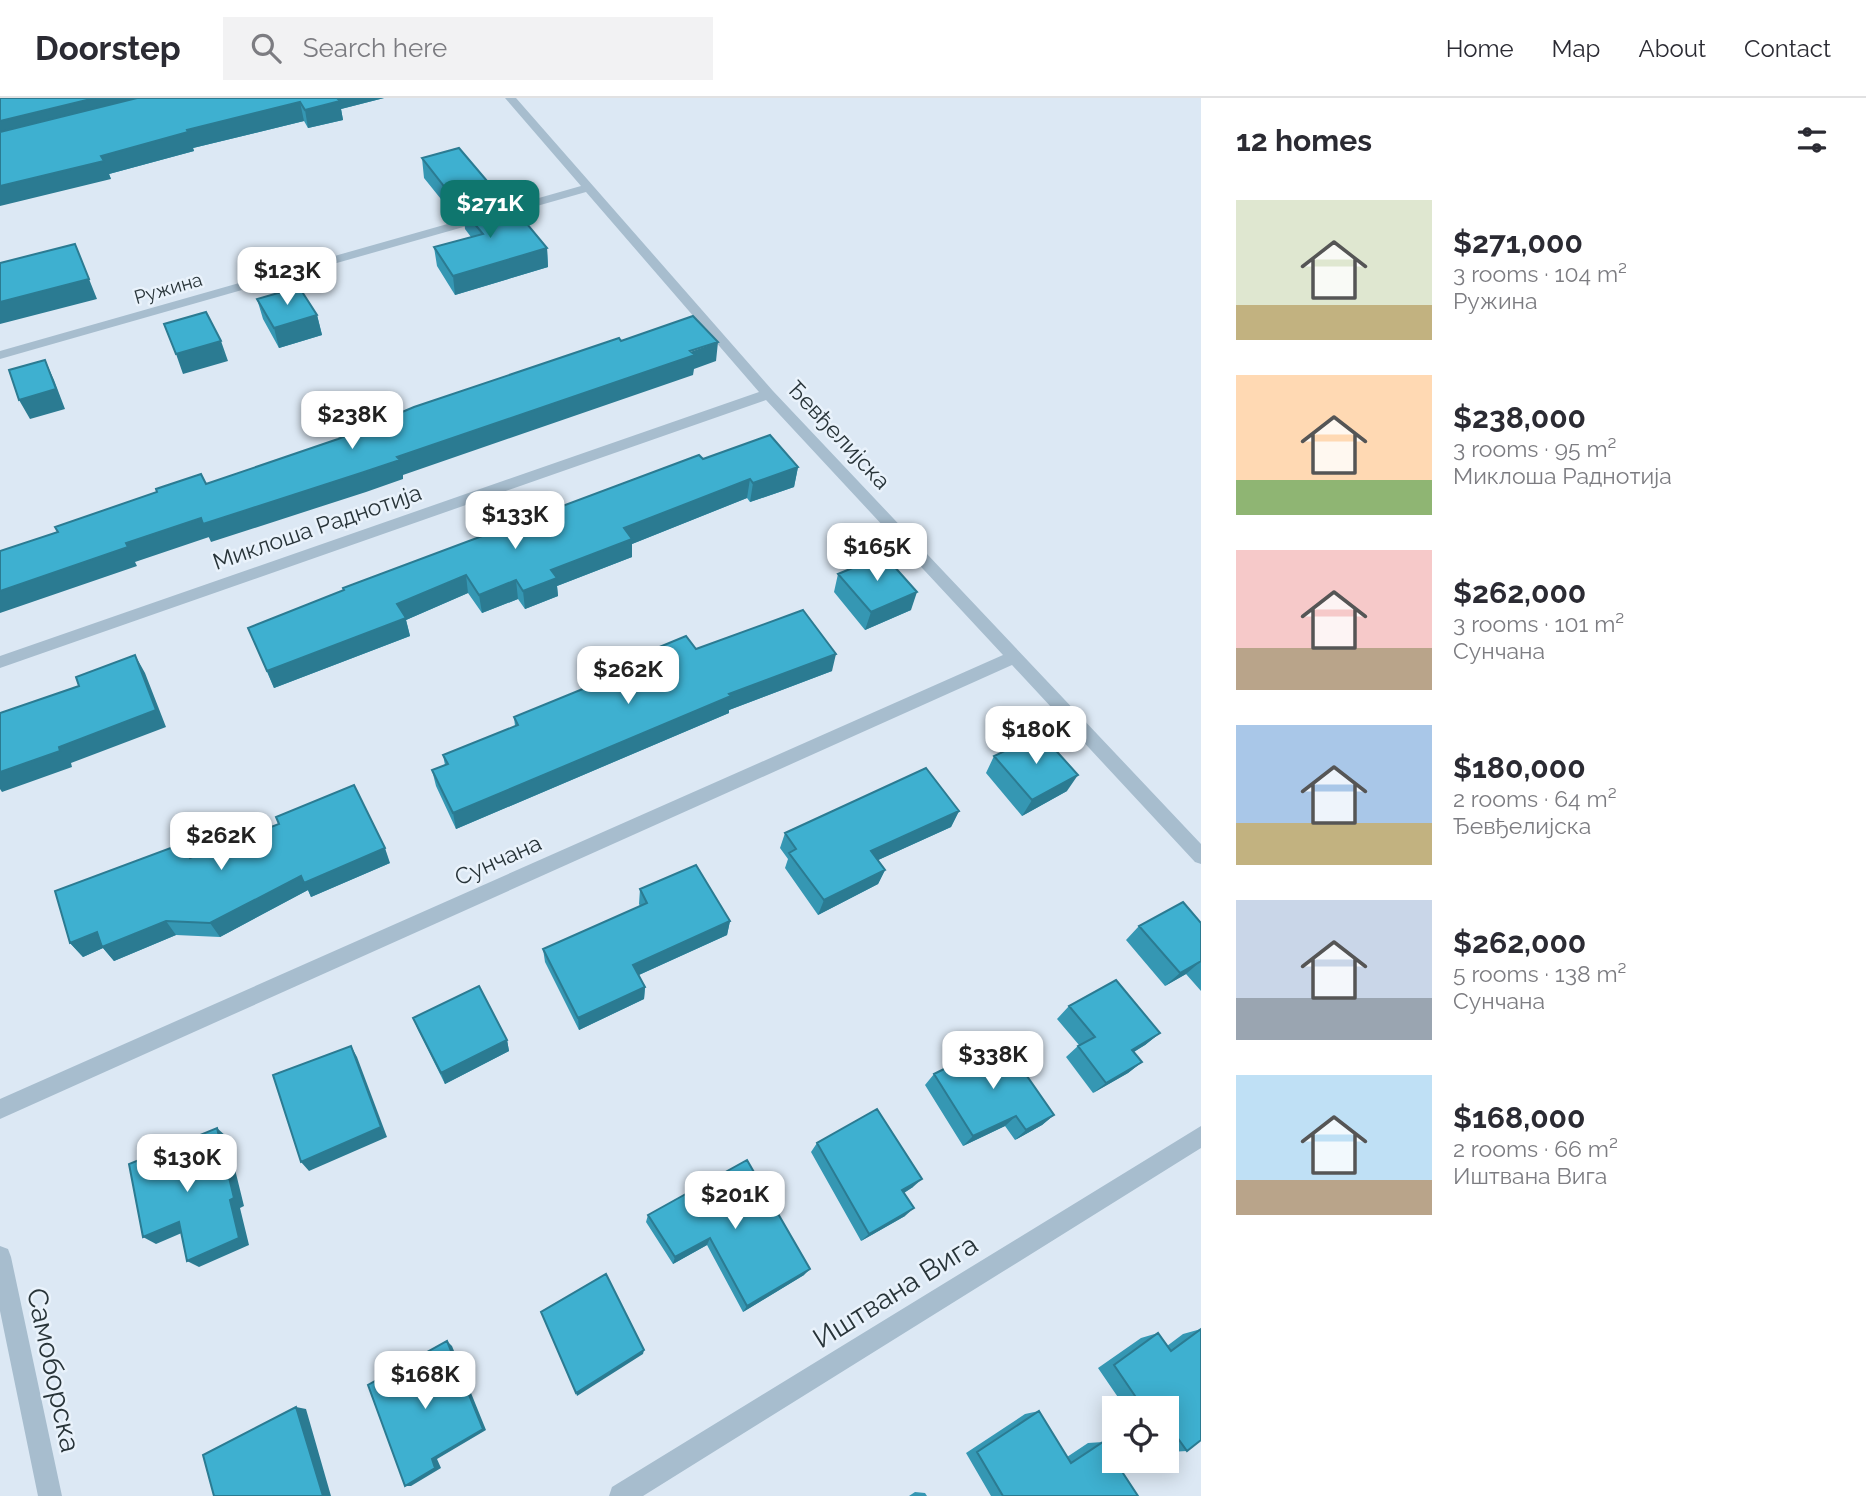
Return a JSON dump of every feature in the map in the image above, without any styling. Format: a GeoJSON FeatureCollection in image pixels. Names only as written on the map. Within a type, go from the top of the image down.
{"type":"FeatureCollection","features":[{"type":"Feature","properties":{"kind":"street","name":"Ђевђелијска"},"geometry":{"type":"LineString","coordinates":[[510,98],[768,394],[1201,856]]}},
{"type":"Feature","properties":{"kind":"street","name":"Ружина"},"geometry":{"type":"LineString","coordinates":[[0,355],[588,188]]}},
{"type":"Feature","properties":{"kind":"street","name":"Миклоша Раднотија"},"geometry":{"type":"LineString","coordinates":[[0,662],[768,394]]}},
{"type":"Feature","properties":{"kind":"street","name":"Сунчана"},"geometry":{"type":"LineString","coordinates":[[0,1109],[1016,656]]}},
{"type":"Feature","properties":{"kind":"street","name":"Иштвана Вига"},"geometry":{"type":"LineString","coordinates":[[621,1496],[1201,1136]]}},
{"type":"Feature","properties":{"kind":"street","name":"Самоборска"},"geometry":{"type":"LineString","coordinates":[[0,1257],[50,1496]]}},
{"type":"Feature","properties":{"kind":"building"},"geometry":{"type":"Polygon","coordinates":[[[0,98],[95,98],[0,121],[0,98]]]}},
{"type":"Feature","properties":{"kind":"building"},"geometry":{"type":"Polygon","coordinates":[[[137,98],[337,98],[340,101],[305,110],[300,102],[187,130],[188,132],[101,156],[104,161],[0,186],[0,132],[137,98]]]}},
{"type":"Feature","properties":{"kind":"building"},"geometry":{"type":"Polygon","coordinates":[[[459,148],[493,188],[454,199],[422,158],[459,148]]]}},
{"type":"Feature","properties":{"kind":"building"},"geometry":{"type":"Polygon","coordinates":[[[501,199],[519,220],[523,219],[547,248],[453,276],[434,247],[483,234],[463,210],[501,199]]]}},
{"type":"Feature","properties":{"kind":"building"},"geometry":{"type":"Polygon","coordinates":[[[75,244],[89,279],[0,302],[0,263],[75,244]]]}},
{"type":"Feature","properties":{"kind":"building"},"geometry":{"type":"Polygon","coordinates":[[[299,287],[317,315],[274,328],[257,299],[299,287]]]}},
{"type":"Feature","properties":{"kind":"building"},"geometry":{"type":"Polygon","coordinates":[[[206,312],[221,341],[176,354],[164,324],[206,312]]]}},
{"type":"Feature","properties":{"kind":"building"},"geometry":{"type":"Polygon","coordinates":[[[693,316],[718,342],[690,351],[695,355],[397,457],[400,460],[361,473],[203,524],[201,518],[126,543],[128,547],[0,591],[0,551],[58,532],[55,527],[201,474],[206,484],[338,439],[414,407],[693,316]]]}},
{"type":"Feature","properties":{"kind":"building"},"geometry":{"type":"Polygon","coordinates":[[[45,360],[56,389],[19,400],[9,370],[45,360]]]}},
{"type":"Feature","properties":{"kind":"building"},"geometry":{"type":"Polygon","coordinates":[[[770,435],[798,467],[753,483],[750,479],[624,528],[632,539],[551,570],[557,578],[523,591],[516,580],[479,595],[466,575],[397,604],[406,618],[267,671],[248,628],[344,590],[343,588],[699,455],[703,459],[770,435]]]}},
{"type":"Feature","properties":{"kind":"building"},"geometry":{"type":"Polygon","coordinates":[[[884,555],[917,592],[871,612],[838,574],[884,555]]]}},
{"type":"Feature","properties":{"kind":"building"},"geometry":{"type":"Polygon","coordinates":[[[803,610],[836,654],[729,694],[731,696],[453,813],[432,770],[448,764],[443,755],[518,725],[514,717],[622,673],[616,665],[686,636],[696,649],[803,610]]]}},
{"type":"Feature","properties":{"kind":"building"},"geometry":{"type":"Polygon","coordinates":[[[135,655],[156,710],[59,747],[60,751],[0,772],[0,713],[79,686],[76,677],[135,655]]]}},
{"type":"Feature","properties":{"kind":"building"},"geometry":{"type":"Polygon","coordinates":[[[1041,734],[1078,775],[1032,800],[994,756],[1041,734]]]}},
{"type":"Feature","properties":{"kind":"building"},"geometry":{"type":"Polygon","coordinates":[[[926,768],[959,811],[871,851],[885,870],[824,900],[789,853],[796,849],[785,833],[926,768]]]}},
{"type":"Feature","properties":{"kind":"building"},"geometry":{"type":"Polygon","coordinates":[[[354,785],[385,848],[304,883],[301,876],[210,923],[166,921],[102,947],[97,932],[70,943],[55,891],[184,843],[190,858],[279,824],[276,817],[354,785]]]}},
{"type":"Feature","properties":{"kind":"building"},"geometry":{"type":"Polygon","coordinates":[[[696,865],[730,921],[633,965],[645,987],[578,1018],[543,949],[647,903],[640,889],[696,865]]]}},
{"type":"Feature","properties":{"kind":"building"},"geometry":{"type":"Polygon","coordinates":[[[1183,902],[1201,923],[1201,961],[1180,973],[1139,926],[1183,902]]]}},
{"type":"Feature","properties":{"kind":"building"},"geometry":{"type":"Polygon","coordinates":[[[1116,980],[1160,1033],[1132,1050],[1142,1062],[1106,1083],[1078,1046],[1095,1037],[1069,1006],[1116,980]]]}},
{"type":"Feature","properties":{"kind":"building"},"geometry":{"type":"Polygon","coordinates":[[[479,986],[507,1040],[441,1073],[413,1018],[479,986]]]}},
{"type":"Feature","properties":{"kind":"building"},"geometry":{"type":"Polygon","coordinates":[[[1002,1040],[1054,1115],[1026,1130],[1016,1116],[973,1136],[934,1074],[1002,1040]]]}},
{"type":"Feature","properties":{"kind":"building"},"geometry":{"type":"Polygon","coordinates":[[[351,1046],[381,1127],[301,1162],[273,1075],[351,1046]]]}},
{"type":"Feature","properties":{"kind":"building"},"geometry":{"type":"Polygon","coordinates":[[[877,1109],[922,1179],[902,1190],[914,1208],[869,1234],[817,1143],[877,1109]]]}},
{"type":"Feature","properties":{"kind":"building"},"geometry":{"type":"Polygon","coordinates":[[[217,1128],[234,1198],[230,1200],[239,1238],[187,1261],[179,1222],[143,1237],[129,1164],[217,1128]]]}},
{"type":"Feature","properties":{"kind":"building"},"geometry":{"type":"Polygon","coordinates":[[[747,1160],[810,1269],[747,1306],[710,1238],[675,1257],[648,1215],[747,1160]]]}},
{"type":"Feature","properties":{"kind":"building"},"geometry":{"type":"Polygon","coordinates":[[[606,1274],[644,1350],[576,1393],[541,1312],[606,1274]]]}},
{"type":"Feature","properties":{"kind":"building"},"geometry":{"type":"Polygon","coordinates":[[[1201,1329],[1201,1440],[1187,1451],[1179,1440],[1179,1396],[1135,1396],[1114,1365],[1158,1333],[1171,1351],[1201,1329]]]}},
{"type":"Feature","properties":{"kind":"building"},"geometry":{"type":"Polygon","coordinates":[[[447,1341],[483,1429],[432,1459],[435,1468],[405,1486],[368,1385],[447,1341]]]}},
{"type":"Feature","properties":{"kind":"building"},"geometry":{"type":"Polygon","coordinates":[[[296,1407],[323,1496],[214,1496],[203,1455],[296,1407]]]}},
{"type":"Feature","properties":{"kind":"building"},"geometry":{"type":"Polygon","coordinates":[[[1039,1411],[1071,1463],[1102,1443],[1102,1473],[1123,1473],[1138,1496],[1003,1496],[977,1452],[1039,1411]]]}}]}
